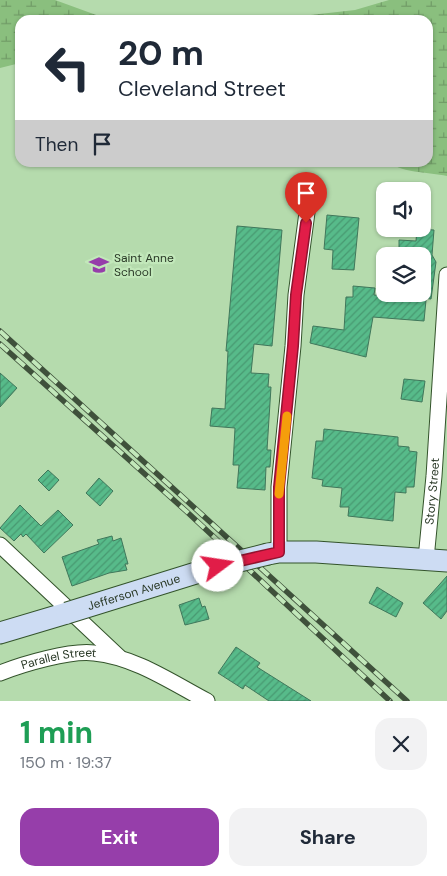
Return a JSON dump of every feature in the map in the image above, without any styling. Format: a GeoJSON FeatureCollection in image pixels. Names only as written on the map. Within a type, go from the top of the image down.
{"type":"FeatureCollection","features":[{"type":"Feature","properties":{"kind":"main road","name":"Jefferson Avenue"},"geometry":{"type":"LineString","coordinates":[[0,633],[218,566],[274,553],[368,554],[447,561]]}},
{"type":"Feature","properties":{"kind":"street"},"geometry":{"type":"LineString","coordinates":[[274,553],[296,295],[308,205]]}},
{"type":"Feature","properties":{"kind":"street","name":"Story Street"},"geometry":{"type":"LineString","coordinates":[[426,559],[437,435],[447,275]]}},
{"type":"Feature","properties":{"kind":"street","name":"Parallel Street"},"geometry":{"type":"LineString","coordinates":[[0,545],[119,657]]}},
{"type":"Feature","properties":{"kind":"street","name":"Parallel Street"},"geometry":{"type":"LineString","coordinates":[[0,673],[23,664],[92,652],[119,657],[137,664],[206,701]]}},
{"type":"Feature","properties":{"kind":"green space"},"geometry":{"type":"Polygon","coordinates":[[[0,0],[55,0],[96,15],[15,15],[15,64],[0,68],[0,0]]]}},
{"type":"Feature","properties":{"kind":"green space"},"geometry":{"type":"Polygon","coordinates":[[[389,0],[447,0],[447,176],[398,167],[433,167],[433,15],[310,15],[355,10],[389,0]]]}},
{"type":"Feature","properties":{"kind":"building"},"geometry":{"type":"Polygon","coordinates":[[[327,215],[359,218],[354,270],[332,269],[333,250],[324,249],[327,215]]]}},
{"type":"Feature","properties":{"kind":"building"},"geometry":{"type":"Polygon","coordinates":[[[237,226],[282,230],[272,346],[254,344],[251,373],[269,374],[268,387],[271,387],[267,450],[271,450],[270,467],[266,467],[265,490],[237,488],[239,465],[233,465],[235,428],[210,426],[212,408],[225,409],[228,351],[226,351],[237,226]]]}},
{"type":"Feature","properties":{"kind":"building"},"geometry":{"type":"Polygon","coordinates":[[[431,230],[434,230],[432,255],[436,262],[431,299],[431,247],[399,247],[399,240],[416,241],[416,237],[431,237],[431,230]]]}},
{"type":"Feature","properties":{"kind":"building"},"geometry":{"type":"Polygon","coordinates":[[[353,286],[375,288],[376,302],[426,302],[424,321],[373,317],[366,357],[310,343],[313,326],[344,330],[346,297],[353,297],[353,286]]]}},
{"type":"Feature","properties":{"kind":"building"},"geometry":{"type":"Polygon","coordinates":[[[0,373],[17,388],[0,407],[0,373]]]}},
{"type":"Feature","properties":{"kind":"building"},"geometry":{"type":"Polygon","coordinates":[[[404,379],[425,381],[422,402],[401,399],[404,379]]]}},
{"type":"Feature","properties":{"kind":"building"},"geometry":{"type":"Polygon","coordinates":[[[324,429],[398,437],[398,446],[409,447],[409,451],[417,452],[414,487],[406,487],[406,493],[395,492],[393,521],[348,516],[349,507],[340,507],[342,488],[322,486],[323,480],[312,478],[316,441],[323,441],[324,429]]]}},
{"type":"Feature","properties":{"kind":"building"},"geometry":{"type":"Polygon","coordinates":[[[48,470],[59,480],[49,491],[38,480],[48,470]]]}},
{"type":"Feature","properties":{"kind":"building"},"geometry":{"type":"Polygon","coordinates":[[[99,478],[113,491],[100,506],[86,493],[99,478]]]}},
{"type":"Feature","properties":{"kind":"building"},"geometry":{"type":"Polygon","coordinates":[[[20,505],[41,526],[58,510],[73,525],[44,553],[26,534],[23,537],[21,534],[14,541],[0,528],[20,505]]]}},
{"type":"Feature","properties":{"kind":"building"},"geometry":{"type":"Polygon","coordinates":[[[112,536],[113,541],[121,538],[128,564],[125,564],[127,570],[109,573],[72,586],[62,557],[99,544],[97,540],[112,536]]]}},
{"type":"Feature","properties":{"kind":"building"},"geometry":{"type":"Polygon","coordinates":[[[447,576],[447,611],[441,619],[423,603],[447,576]]]}},
{"type":"Feature","properties":{"kind":"building"},"geometry":{"type":"Polygon","coordinates":[[[377,587],[403,603],[396,617],[369,603],[377,587]]]}},
{"type":"Feature","properties":{"kind":"building"},"geometry":{"type":"Polygon","coordinates":[[[199,598],[202,607],[205,606],[209,619],[185,625],[179,605],[199,598]]]}},
{"type":"Feature","properties":{"kind":"building"},"geometry":{"type":"Polygon","coordinates":[[[236,647],[260,663],[257,667],[311,701],[269,701],[245,685],[243,689],[218,673],[236,647]]]}},
{"type":"Feature","properties":{"kind":"railway"},"geometry":{"type":"LineString","coordinates":[[0,331],[407,701]]}},
{"type":"Feature","properties":{"kind":"railway"},"geometry":{"type":"LineString","coordinates":[[0,344],[186,511],[390,701]]}},
{"type":"Feature","properties":{"kind":"slow traffic"},"geometry":{"type":"LineString","coordinates":[[279,494],[287,416]]}},
{"type":"Feature","properties":{"kind":"place","name":"Saint Anne School"},"geometry":{"type":"Point","coordinates":[99,265]}},
{"type":"Feature","properties":{"kind":"route"},"geometry":{"type":"LineString","coordinates":[[218,566],[279,552],[279,487],[293,346],[296,295],[306,223]]}}]}
